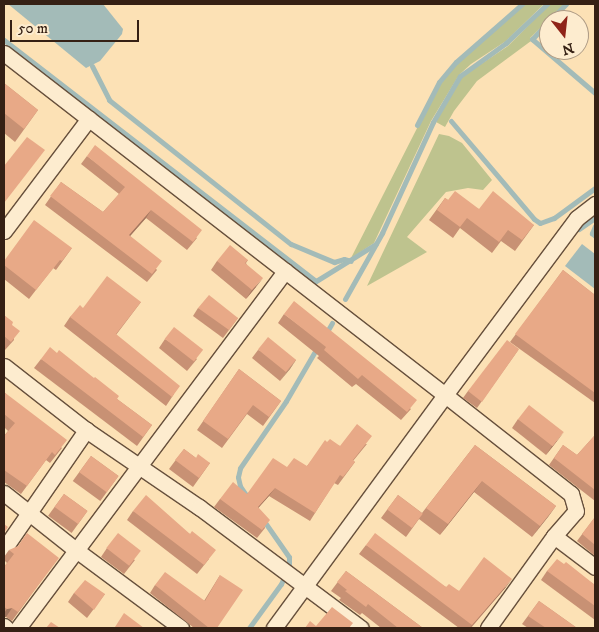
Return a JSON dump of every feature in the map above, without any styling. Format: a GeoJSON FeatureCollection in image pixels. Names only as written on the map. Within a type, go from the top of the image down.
{"type":"FeatureCollection","features":[{"type":"Feature","properties":{"kind":"street"},"geometry":{"type":"LineString","coordinates":[[4,53],[571,494],[576,511],[554,536],[488,628]]}},
{"type":"Feature","properties":{"kind":"street"},"geometry":{"type":"LineString","coordinates":[[4,231],[89,118]]}},
{"type":"Feature","properties":{"kind":"street"},"geometry":{"type":"LineString","coordinates":[[274,628],[293,579],[445,395],[577,218],[595,204]]}},
{"type":"Feature","properties":{"kind":"street"},"geometry":{"type":"LineString","coordinates":[[18,628],[285,271]]}},
{"type":"Feature","properties":{"kind":"street"},"geometry":{"type":"LineString","coordinates":[[4,366],[86,430],[140,466],[361,628]]}},
{"type":"Feature","properties":{"kind":"street"},"geometry":{"type":"LineString","coordinates":[[4,548],[86,430]]}},
{"type":"Feature","properties":{"kind":"street"},"geometry":{"type":"LineString","coordinates":[[4,492],[76,550],[181,628]]}},
{"type":"Feature","properties":{"kind":"street"},"geometry":{"type":"LineString","coordinates":[[554,536],[595,567]]}},
{"type":"Feature","properties":{"kind":"green space"},"geometry":{"type":"Polygon","coordinates":[[[524,4],[544,4],[506,41],[471,64],[459,75],[431,121],[374,243],[351,258],[440,83],[457,63],[524,4]]]}},
{"type":"Feature","properties":{"kind":"green space"},"geometry":{"type":"Polygon","coordinates":[[[550,4],[565,4],[559,10],[544,10],[550,4]]]}},
{"type":"Feature","properties":{"kind":"green space"},"geometry":{"type":"Polygon","coordinates":[[[539,15],[539,29],[530,38],[531,41],[477,81],[454,111],[445,127],[436,122],[462,77],[508,46],[539,15]]]}},
{"type":"Feature","properties":{"kind":"green space"},"geometry":{"type":"Polygon","coordinates":[[[439,134],[449,136],[462,143],[492,180],[483,190],[468,188],[446,192],[407,237],[427,252],[367,286],[439,134]]]}},
{"type":"Feature","properties":{"kind":"water"},"geometry":{"type":"Polygon","coordinates":[[[8,4],[103,4],[123,29],[122,34],[100,61],[86,68],[8,4]]]}},
{"type":"Feature","properties":{"kind":"water"},"geometry":{"type":"Polygon","coordinates":[[[582,244],[595,254],[595,289],[565,266],[582,244]]]}},
{"type":"Feature","properties":{"kind":"building"},"geometry":{"type":"Polygon","coordinates":[[[4,83],[38,110],[24,129],[4,113],[4,83]]]}},
{"type":"Feature","properties":{"kind":"building"},"geometry":{"type":"Polygon","coordinates":[[[27,137],[45,150],[4,203],[4,166],[27,137]]]}},
{"type":"Feature","properties":{"kind":"building"},"geometry":{"type":"Polygon","coordinates":[[[95,145],[202,230],[193,242],[151,210],[129,235],[162,261],[152,274],[50,196],[61,182],[103,212],[125,187],[87,156],[95,145]]]}},
{"type":"Feature","properties":{"kind":"building"},"geometry":{"type":"Polygon","coordinates":[[[455,191],[479,209],[493,191],[534,225],[522,240],[508,230],[499,242],[467,218],[460,227],[437,210],[445,198],[448,200],[455,191]]]}},
{"type":"Feature","properties":{"kind":"building"},"geometry":{"type":"Polygon","coordinates":[[[34,220],[72,248],[36,290],[4,265],[4,261],[34,220]]]}},
{"type":"Feature","properties":{"kind":"building"},"geometry":{"type":"Polygon","coordinates":[[[230,245],[248,260],[245,263],[263,278],[252,290],[217,261],[230,245]]]}},
{"type":"Feature","properties":{"kind":"building"},"geometry":{"type":"Polygon","coordinates":[[[563,270],[595,295],[595,393],[515,334],[563,270]]]}},
{"type":"Feature","properties":{"kind":"building"},"geometry":{"type":"Polygon","coordinates":[[[107,276],[141,302],[116,334],[180,386],[172,397],[70,317],[80,305],[83,308],[107,276]]]}},
{"type":"Feature","properties":{"kind":"building"},"geometry":{"type":"Polygon","coordinates":[[[209,295],[238,318],[229,330],[198,308],[209,295]]]}},
{"type":"Feature","properties":{"kind":"building"},"geometry":{"type":"Polygon","coordinates":[[[294,301],[417,400],[407,412],[362,375],[358,379],[324,350],[326,347],[284,314],[294,301]]]}},
{"type":"Feature","properties":{"kind":"building"},"geometry":{"type":"Polygon","coordinates":[[[4,315],[20,331],[11,342],[4,336],[4,315]]]}},
{"type":"Feature","properties":{"kind":"building"},"geometry":{"type":"Polygon","coordinates":[[[174,327],[203,350],[194,362],[165,339],[174,327]]]}},
{"type":"Feature","properties":{"kind":"building"},"geometry":{"type":"Polygon","coordinates":[[[268,337],[296,360],[286,372],[258,349],[268,337]]]}},
{"type":"Feature","properties":{"kind":"building"},"geometry":{"type":"Polygon","coordinates":[[[507,340],[519,349],[482,402],[468,391],[507,340]]]}},
{"type":"Feature","properties":{"kind":"building"},"geometry":{"type":"Polygon","coordinates":[[[50,347],[57,353],[59,350],[95,377],[119,396],[117,399],[152,425],[143,437],[41,359],[50,347]]]}},
{"type":"Feature","properties":{"kind":"building"},"geometry":{"type":"Polygon","coordinates":[[[239,369],[281,401],[269,417],[253,405],[228,439],[203,421],[239,369]]]}},
{"type":"Feature","properties":{"kind":"building"},"geometry":{"type":"Polygon","coordinates":[[[4,392],[67,440],[55,455],[52,452],[27,486],[4,470],[4,436],[15,423],[4,414],[4,392]]]}},
{"type":"Feature","properties":{"kind":"building"},"geometry":{"type":"Polygon","coordinates":[[[529,405],[564,432],[553,446],[518,419],[529,405]]]}},
{"type":"Feature","properties":{"kind":"building"},"geometry":{"type":"Polygon","coordinates":[[[357,424],[372,436],[353,460],[355,462],[343,477],[340,475],[315,513],[275,488],[258,507],[270,520],[262,530],[220,499],[233,482],[247,494],[273,458],[287,467],[294,458],[307,466],[325,440],[327,442],[330,439],[340,446],[357,424]]]}},
{"type":"Feature","properties":{"kind":"building"},"geometry":{"type":"Polygon","coordinates":[[[595,435],[595,490],[554,458],[563,445],[577,455],[595,435]]]}},
{"type":"Feature","properties":{"kind":"building"},"geometry":{"type":"Polygon","coordinates":[[[475,445],[556,506],[540,526],[482,481],[448,524],[426,508],[475,445]]]}},
{"type":"Feature","properties":{"kind":"building"},"geometry":{"type":"Polygon","coordinates":[[[184,449],[196,458],[198,454],[210,463],[199,478],[175,460],[184,449]]]}},
{"type":"Feature","properties":{"kind":"building"},"geometry":{"type":"Polygon","coordinates":[[[91,456],[119,476],[107,492],[79,472],[91,456]]]}},
{"type":"Feature","properties":{"kind":"building"},"geometry":{"type":"Polygon","coordinates":[[[64,494],[87,511],[78,524],[55,507],[64,494]]]}},
{"type":"Feature","properties":{"kind":"building"},"geometry":{"type":"Polygon","coordinates":[[[146,495],[190,534],[192,531],[216,550],[204,565],[133,511],[146,495]]]}},
{"type":"Feature","properties":{"kind":"building"},"geometry":{"type":"Polygon","coordinates":[[[398,495],[423,514],[412,528],[387,509],[398,495]]]}},
{"type":"Feature","properties":{"kind":"building"},"geometry":{"type":"Polygon","coordinates":[[[595,517],[595,545],[582,534],[595,517]]]}},
{"type":"Feature","properties":{"kind":"building"},"geometry":{"type":"Polygon","coordinates":[[[4,524],[8,527],[4,533],[4,524]]]}},
{"type":"Feature","properties":{"kind":"building"},"geometry":{"type":"Polygon","coordinates":[[[27,533],[59,558],[18,612],[12,608],[7,609],[4,607],[4,567],[14,554],[9,550],[18,546],[27,533]]]}},
{"type":"Feature","properties":{"kind":"building"},"geometry":{"type":"Polygon","coordinates":[[[118,533],[141,551],[129,566],[106,548],[118,533]]]}},
{"type":"Feature","properties":{"kind":"building"},"geometry":{"type":"Polygon","coordinates":[[[375,533],[446,587],[449,584],[459,591],[484,557],[512,579],[472,625],[366,545],[375,533]]]}},
{"type":"Feature","properties":{"kind":"building"},"geometry":{"type":"Polygon","coordinates":[[[557,559],[564,564],[566,562],[595,585],[595,606],[547,571],[557,559]]]}},
{"type":"Feature","properties":{"kind":"building"},"geometry":{"type":"Polygon","coordinates":[[[346,571],[423,628],[398,628],[368,604],[366,607],[345,591],[347,590],[337,582],[346,571]]]}},
{"type":"Feature","properties":{"kind":"building"},"geometry":{"type":"Polygon","coordinates":[[[165,572],[205,601],[220,575],[243,590],[217,628],[209,628],[155,585],[165,572]]]}},
{"type":"Feature","properties":{"kind":"building"},"geometry":{"type":"Polygon","coordinates":[[[85,580],[105,594],[94,610],[74,593],[85,580]]]}},
{"type":"Feature","properties":{"kind":"building"},"geometry":{"type":"Polygon","coordinates":[[[539,601],[577,628],[546,628],[528,616],[539,601]]]}},
{"type":"Feature","properties":{"kind":"building"},"geometry":{"type":"Polygon","coordinates":[[[332,607],[353,623],[349,628],[305,628],[310,621],[316,626],[332,607]]]}},
{"type":"Feature","properties":{"kind":"building"},"geometry":{"type":"Polygon","coordinates":[[[124,613],[144,628],[115,627],[124,613]]]}},
{"type":"Feature","properties":{"kind":"building"},"geometry":{"type":"Polygon","coordinates":[[[51,622],[60,628],[46,628],[51,622]]]}},
{"type":"Feature","properties":{"kind":"waterway"},"geometry":{"type":"LineString","coordinates":[[417,125],[439,82],[456,62],[522,4]]}},
{"type":"Feature","properties":{"kind":"waterway"},"geometry":{"type":"LineString","coordinates":[[345,299],[382,233],[433,122],[460,76],[506,43],[547,4]]}},
{"type":"Feature","properties":{"kind":"waterway"},"geometry":{"type":"LineString","coordinates":[[560,10],[566,4]]}},
{"type":"Feature","properties":{"kind":"waterway"},"geometry":{"type":"LineString","coordinates":[[539,32],[532,39],[539,45]]}},
{"type":"Feature","properties":{"kind":"waterway"},"geometry":{"type":"LineString","coordinates":[[4,40],[316,281],[376,244]]}},
{"type":"Feature","properties":{"kind":"waterway"},"geometry":{"type":"LineString","coordinates":[[556,60],[595,93]]}},
{"type":"Feature","properties":{"kind":"waterway"},"geometry":{"type":"LineString","coordinates":[[92,66],[109,100],[291,244],[334,262],[344,259],[351,261]]}},
{"type":"Feature","properties":{"kind":"waterway"},"geometry":{"type":"LineString","coordinates":[[451,121],[534,219],[540,223],[554,218],[595,188]]}},
{"type":"Feature","properties":{"kind":"waterway"},"geometry":{"type":"LineString","coordinates":[[579,229],[595,218]]}},
{"type":"Feature","properties":{"kind":"waterway"},"geometry":{"type":"LineString","coordinates":[[595,226],[592,233],[595,236]]}},
{"type":"Feature","properties":{"kind":"waterway"},"geometry":{"type":"LineString","coordinates":[[325,335],[332,323]]}},
{"type":"Feature","properties":{"kind":"waterway"},"geometry":{"type":"LineString","coordinates":[[246,495],[240,486],[238,477],[240,468],[286,401],[318,346]]}},
{"type":"Feature","properties":{"kind":"waterway"},"geometry":{"type":"LineString","coordinates":[[249,628],[281,584],[289,566],[289,557],[264,521]]}}]}
